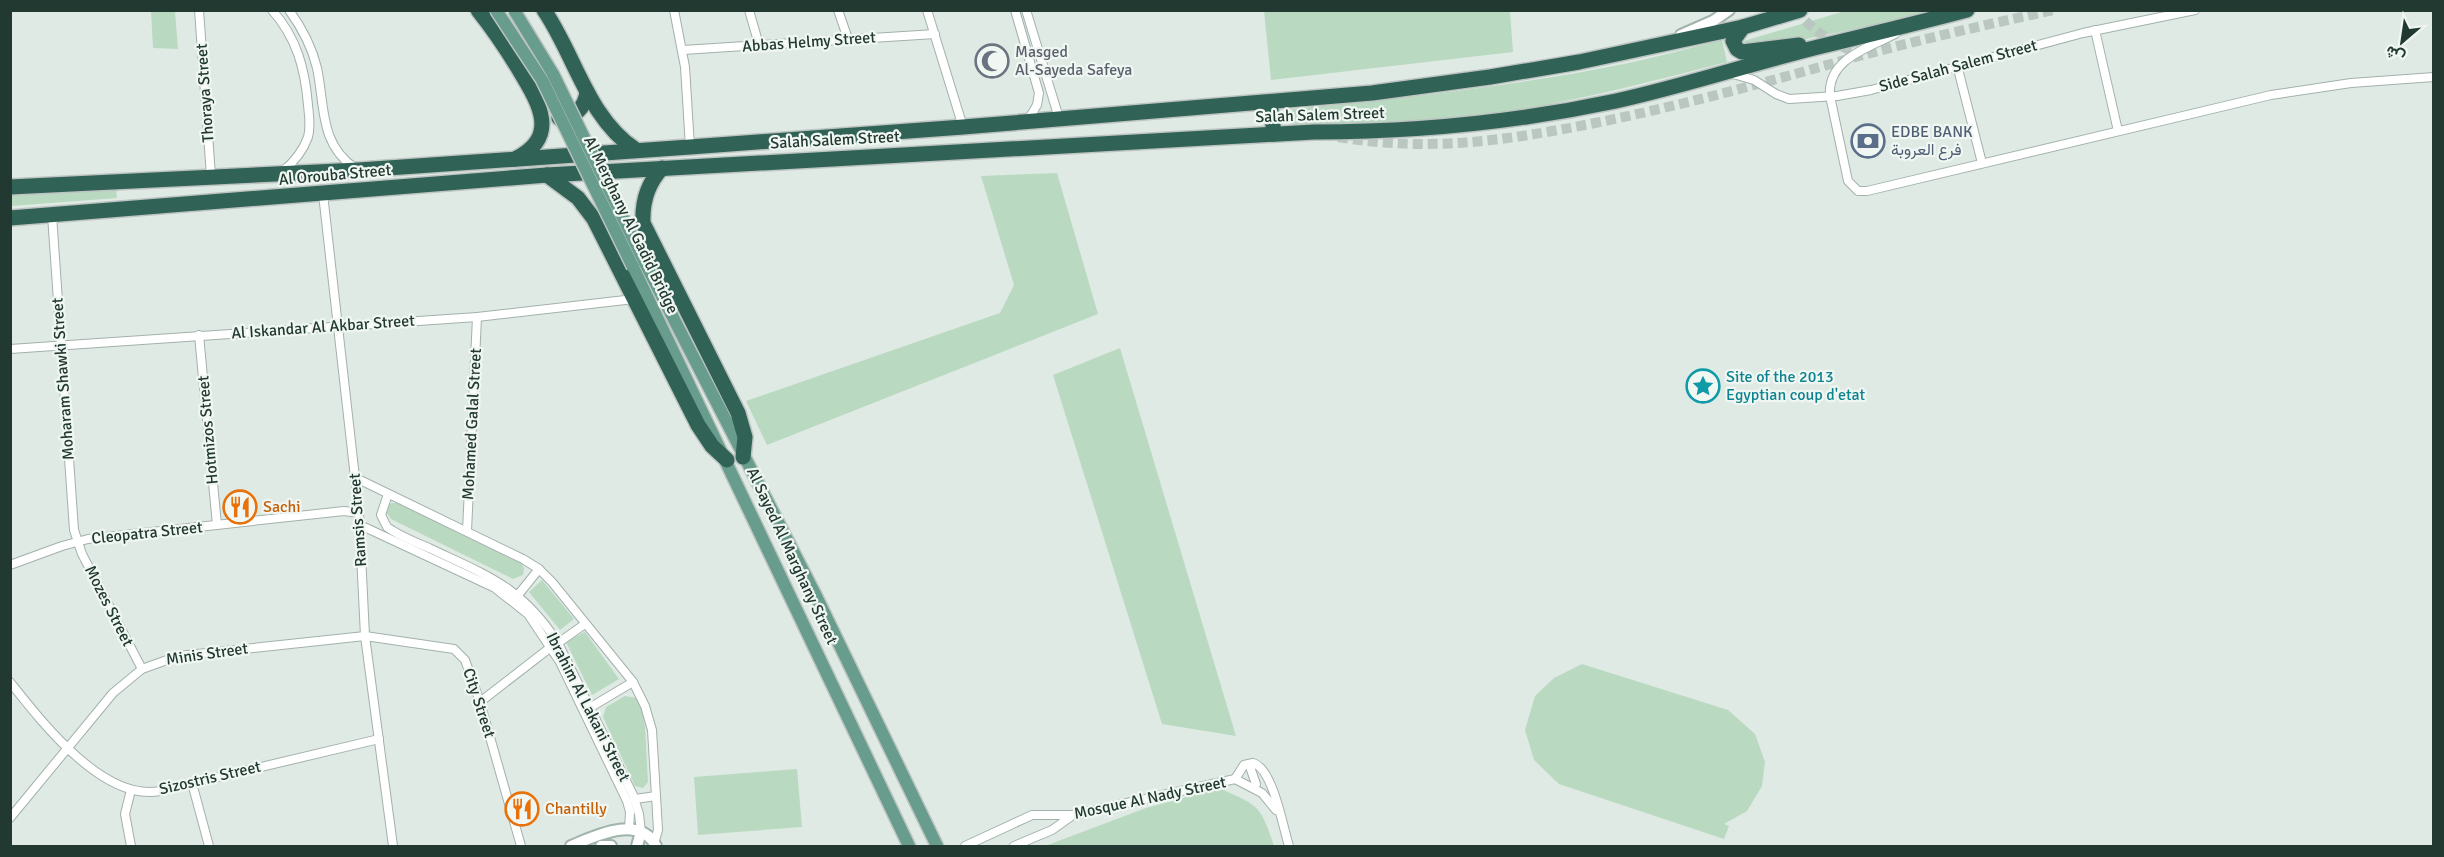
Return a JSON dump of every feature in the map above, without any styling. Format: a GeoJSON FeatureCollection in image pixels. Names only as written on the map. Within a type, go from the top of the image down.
{"type":"FeatureCollection","features":[{"type":"Feature","properties":{"kind":"highway"},"geometry":{"type":"LineString","coordinates":[[478,10],[504,46],[541,108],[542,126],[536,142],[524,155],[515,159]]}},
{"type":"Feature","properties":{"kind":"highway"},"geometry":{"type":"LineString","coordinates":[[544,10],[604,122],[636,150]]}},
{"type":"Feature","properties":{"kind":"highway","name":"Salah Salem Street"},"geometry":{"type":"LineString","coordinates":[[636,150],[963,127],[1391,91],[1569,63],[1743,27],[1800,10]]}},
{"type":"Feature","properties":{"kind":"highway","name":"Salah Salem Street"},"geometry":{"type":"LineString","coordinates":[[662,168],[1274,134],[1407,130],[1508,120],[1618,100],[1967,10]]}},
{"type":"Feature","properties":{"kind":"highway"},"geometry":{"type":"LineString","coordinates":[[1743,27],[1733,41],[1737,49],[1742,52],[1789,45],[1817,47]]}},
{"type":"Feature","properties":{"kind":"highway"},"geometry":{"type":"LineString","coordinates":[[541,108],[556,117],[567,117],[581,108],[587,92]]}},
{"type":"Feature","properties":{"kind":"highway"},"geometry":{"type":"LineString","coordinates":[[1270,102],[1274,134]]}},
{"type":"Feature","properties":{"kind":"highway","name":"Al Orouba Street"},"geometry":{"type":"LineString","coordinates":[[10,187],[211,176],[276,175],[636,150]]}},
{"type":"Feature","properties":{"kind":"highway","name":"Al Orouba Street"},"geometry":{"type":"LineString","coordinates":[[10,218],[547,175],[662,168]]}},
{"type":"Feature","properties":{"kind":"highway","name":"Al Sayed Al Marghany Street"},"geometry":{"type":"LineString","coordinates":[[662,168],[652,181],[645,196],[643,223],[738,413],[746,439],[743,456]]}},
{"type":"Feature","properties":{"kind":"highway","name":"Al Sayed Al Marghany Street"},"geometry":{"type":"LineString","coordinates":[[547,175],[578,198],[594,219],[698,425],[712,447],[727,460]]}},
{"type":"Feature","properties":{"kind":"highway"},"geometry":{"type":"LineString","coordinates":[[607,246],[625,232],[647,231]]}},
{"type":"Feature","properties":{"kind":"main road","name":"Al Merghany Al Gadid Bridge"},"geometry":{"type":"LineString","coordinates":[[496,10],[542,80],[727,460]]}},
{"type":"Feature","properties":{"kind":"main road","name":"Al Merghany Al Gadid Bridge"},"geometry":{"type":"LineString","coordinates":[[514,10],[553,74],[644,261],[743,456]]}},
{"type":"Feature","properties":{"kind":"main road"},"geometry":{"type":"LineString","coordinates":[[1666,42],[1713,21],[1729,10]]}},
{"type":"Feature","properties":{"kind":"main road","name":"Al Sayed Al Marghany Street"},"geometry":{"type":"LineString","coordinates":[[743,456],[824,610],[938,844]]}},
{"type":"Feature","properties":{"kind":"main road","name":"Al Sayed Al Marghany Street"},"geometry":{"type":"LineString","coordinates":[[727,460],[909,846]]}},
{"type":"Feature","properties":{"kind":"main road"},"geometry":{"type":"LineString","coordinates":[[736,480],[752,473]]}},
{"type":"Feature","properties":{"kind":"main road"},"geometry":{"type":"LineString","coordinates":[[571,846],[600,834],[629,830],[641,832]]}},
{"type":"Feature","properties":{"kind":"main road","name":"Ibrahim Al Lakani Street"},"geometry":{"type":"LineString","coordinates":[[637,846],[641,832],[655,845]]}},
{"type":"Feature","properties":{"kind":"main road"},"geometry":{"type":"LineString","coordinates":[[601,846],[611,846]]}},
{"type":"Feature","properties":{"kind":"street","name":"Thoraya Street"},"geometry":{"type":"LineString","coordinates":[[199,10],[211,176]]}},
{"type":"Feature","properties":{"kind":"street"},"geometry":{"type":"LineString","coordinates":[[272,10],[290,36],[300,56],[306,79],[310,124],[308,138],[301,151],[290,165],[276,175]]}},
{"type":"Feature","properties":{"kind":"street"},"geometry":{"type":"LineString","coordinates":[[289,10],[304,33],[314,57],[324,123],[331,142],[343,158],[359,170]]}},
{"type":"Feature","properties":{"kind":"street"},"geometry":{"type":"LineString","coordinates":[[674,10],[683,50],[690,147]]}},
{"type":"Feature","properties":{"kind":"street"},"geometry":{"type":"LineString","coordinates":[[749,10],[759,45]]}},
{"type":"Feature","properties":{"kind":"street"},"geometry":{"type":"LineString","coordinates":[[838,10],[848,39]]}},
{"type":"Feature","properties":{"kind":"street"},"geometry":{"type":"LineString","coordinates":[[927,10],[963,127]]}},
{"type":"Feature","properties":{"kind":"street"},"geometry":{"type":"LineString","coordinates":[[1015,10],[1039,93],[1037,105],[1027,121]]}},
{"type":"Feature","properties":{"kind":"street"},"geometry":{"type":"LineString","coordinates":[[1026,10],[1059,118]]}},
{"type":"Feature","properties":{"kind":"street","name":"Side Salah Salem Street"},"geometry":{"type":"LineString","coordinates":[[1725,72],[1754,80],[1784,98],[1830,96],[1864,91],[2095,30],[2195,10]]}},
{"type":"Feature","properties":{"kind":"street"},"geometry":{"type":"LineString","coordinates":[[1912,26],[1843,61],[1831,78],[1830,96],[1848,181],[1858,191],[1867,191],[2271,95],[2351,83],[2433,77]]}},
{"type":"Feature","properties":{"kind":"street"},"geometry":{"type":"LineString","coordinates":[[2095,30],[2118,131]]}},
{"type":"Feature","properties":{"kind":"street","name":"Abbas Helmy Street"},"geometry":{"type":"LineString","coordinates":[[683,50],[935,34]]}},
{"type":"Feature","properties":{"kind":"street"},"geometry":{"type":"LineString","coordinates":[[1958,65],[1982,163]]}},
{"type":"Feature","properties":{"kind":"street","name":"Ramsis Street"},"geometry":{"type":"LineString","coordinates":[[323,194],[356,478],[365,636],[393,846]]}},
{"type":"Feature","properties":{"kind":"street","name":"Moharam Shawki Street"},"geometry":{"type":"LineString","coordinates":[[52,215],[73,526],[77,542]]}},
{"type":"Feature","properties":{"kind":"street","name":"Al Iskandar Al Akbar Street"},"geometry":{"type":"LineString","coordinates":[[10,349],[477,317],[634,298]]}},
{"type":"Feature","properties":{"kind":"street","name":"Mohamed Galal Street"},"geometry":{"type":"LineString","coordinates":[[467,531],[477,317]]}},
{"type":"Feature","properties":{"kind":"street","name":"Hotmizos Street"},"geometry":{"type":"LineString","coordinates":[[199,335],[217,525]]}},
{"type":"Feature","properties":{"kind":"street","name":"Ibrahim Al Lakani Street"},"geometry":{"type":"LineString","coordinates":[[356,478],[467,531],[539,569],[633,682],[644,701],[651,725],[658,827],[655,845]]}},
{"type":"Feature","properties":{"kind":"street","name":"Ibrahim Al Lakani Street"},"geometry":{"type":"LineString","coordinates":[[388,494],[381,515],[384,524],[391,530],[496,580],[518,595],[542,619],[627,801],[629,830]]}},
{"type":"Feature","properties":{"kind":"street","name":"Cleopatra Street"},"geometry":{"type":"LineString","coordinates":[[10,565],[77,542],[344,511],[359,513]]}},
{"type":"Feature","properties":{"kind":"street","name":"Ibrahim Al Lakani Street"},"geometry":{"type":"LineString","coordinates":[[360,525],[502,592],[528,614],[555,645],[591,707],[635,799],[641,832]]}},
{"type":"Feature","properties":{"kind":"street","name":"Mozes Street"},"geometry":{"type":"LineString","coordinates":[[77,542],[142,669]]}},
{"type":"Feature","properties":{"kind":"street"},"geometry":{"type":"LineString","coordinates":[[518,595],[539,569]]}},
{"type":"Feature","properties":{"kind":"street"},"geometry":{"type":"LineString","coordinates":[[480,702],[585,624]]}},
{"type":"Feature","properties":{"kind":"street","name":"Minis Street"},"geometry":{"type":"LineString","coordinates":[[10,818],[116,689],[142,669],[178,656],[365,636]]}},
{"type":"Feature","properties":{"kind":"street","name":"City Street"},"geometry":{"type":"LineString","coordinates":[[365,636],[456,650],[464,657],[480,702],[521,846]]}},
{"type":"Feature","properties":{"kind":"street","name":"Sizostris Street"},"geometry":{"type":"LineString","coordinates":[[10,682],[48,730],[68,749],[115,782],[131,790],[154,792],[379,739]]}},
{"type":"Feature","properties":{"kind":"street"},"geometry":{"type":"LineString","coordinates":[[591,707],[633,682]]}},
{"type":"Feature","properties":{"kind":"street"},"geometry":{"type":"LineString","coordinates":[[1249,764],[1254,785]]}},
{"type":"Feature","properties":{"kind":"street"},"geometry":{"type":"LineString","coordinates":[[1280,816],[1254,785],[1235,779],[1241,768],[1249,764],[1258,764],[1267,777],[1280,816],[1289,846]]}},
{"type":"Feature","properties":{"kind":"street"},"geometry":{"type":"LineString","coordinates":[[1254,785],[1267,777]]}},
{"type":"Feature","properties":{"kind":"street","name":"Mosque Al Nady Street"},"geometry":{"type":"LineString","coordinates":[[964,846],[1026,816],[1073,815],[1235,779]]}},
{"type":"Feature","properties":{"kind":"street"},"geometry":{"type":"LineString","coordinates":[[192,783],[210,846]]}},
{"type":"Feature","properties":{"kind":"street"},"geometry":{"type":"LineString","coordinates":[[131,790],[125,814],[131,846]]}},
{"type":"Feature","properties":{"kind":"street"},"geometry":{"type":"LineString","coordinates":[[635,799],[656,796]]}},
{"type":"Feature","properties":{"kind":"street"},"geometry":{"type":"LineString","coordinates":[[1014,846],[1052,830],[1073,815]]}},
{"type":"Feature","properties":{"kind":"green space"},"geometry":{"type":"Polygon","coordinates":[[[151,11],[175,11],[178,49],[153,48],[151,11]]]}},
{"type":"Feature","properties":{"kind":"green space"},"geometry":{"type":"Polygon","coordinates":[[[1264,11],[1510,11],[1513,52],[1271,80],[1264,11]]]}},
{"type":"Feature","properties":{"kind":"green space"},"geometry":{"type":"Polygon","coordinates":[[[1845,11],[1942,11],[1748,51],[1744,41],[1845,11]]]}},
{"type":"Feature","properties":{"kind":"green space"},"geometry":{"type":"Polygon","coordinates":[[[1722,40],[1727,62],[1538,107],[1462,119],[1391,125],[1295,127],[1287,119],[1293,109],[1418,96],[1542,79],[1624,64],[1722,40]]]}},
{"type":"Feature","properties":{"kind":"green space"},"geometry":{"type":"Polygon","coordinates":[[[1057,173],[1098,314],[767,445],[746,401],[1000,313],[1014,285],[981,176],[1057,173]]]}},
{"type":"Feature","properties":{"kind":"green space"},"geometry":{"type":"Polygon","coordinates":[[[116,187],[117,198],[11,206],[11,194],[116,187]]]}},
{"type":"Feature","properties":{"kind":"green space"},"geometry":{"type":"Polygon","coordinates":[[[1120,348],[1236,736],[1162,724],[1053,375],[1120,348]]]}},
{"type":"Feature","properties":{"kind":"green space"},"geometry":{"type":"Polygon","coordinates":[[[398,503],[522,564],[523,575],[513,579],[391,519],[386,512],[387,506],[398,503]]]}},
{"type":"Feature","properties":{"kind":"green space"},"geometry":{"type":"Polygon","coordinates":[[[542,580],[574,619],[560,630],[529,592],[542,580]]]}},
{"type":"Feature","properties":{"kind":"green space"},"geometry":{"type":"Polygon","coordinates":[[[585,632],[619,679],[592,695],[566,642],[585,632]]]}},
{"type":"Feature","properties":{"kind":"green space"},"geometry":{"type":"Polygon","coordinates":[[[1582,664],[1728,710],[1755,734],[1765,762],[1762,786],[1747,811],[1724,824],[1729,826],[1724,839],[1559,784],[1534,760],[1525,730],[1535,696],[1554,678],[1582,664]]]}},
{"type":"Feature","properties":{"kind":"green space"},"geometry":{"type":"Polygon","coordinates":[[[625,696],[637,698],[645,726],[648,782],[643,788],[635,786],[603,717],[606,707],[625,696]]]}},
{"type":"Feature","properties":{"kind":"green space"},"geometry":{"type":"Polygon","coordinates":[[[797,769],[802,827],[698,835],[694,777],[797,769]]]}},
{"type":"Feature","properties":{"kind":"green space"},"geometry":{"type":"Polygon","coordinates":[[[1219,788],[1256,808],[1265,822],[1274,846],[1045,846],[1146,808],[1219,788]]]}},
{"type":"Feature","properties":{"kind":"tunnel"},"geometry":{"type":"LineString","coordinates":[[1795,10],[1826,37],[1862,55]]}},
{"type":"Feature","properties":{"kind":"tunnel"},"geometry":{"type":"LineString","coordinates":[[1338,137],[1404,144],[1436,144],[1529,135],[1628,116],[1907,44],[2054,10]]}},
{"type":"Feature","properties":{"kind":"place","name":"Masged Al-Sayeda Safeya"},"geometry":{"type":"Point","coordinates":[992,61]}},
{"type":"Feature","properties":{"kind":"place","name":"EDBE BANK فرع العروبة"},"geometry":{"type":"Point","coordinates":[1868,141]}},
{"type":"Feature","properties":{"kind":"place","name":"Site of the 2013 Egyptian coup d'etat"},"geometry":{"type":"Point","coordinates":[1703,386]}},
{"type":"Feature","properties":{"kind":"place","name":"Sachi"},"geometry":{"type":"Point","coordinates":[240,507]}},
{"type":"Feature","properties":{"kind":"place","name":"Chantilly"},"geometry":{"type":"Point","coordinates":[522,809]}}]}
